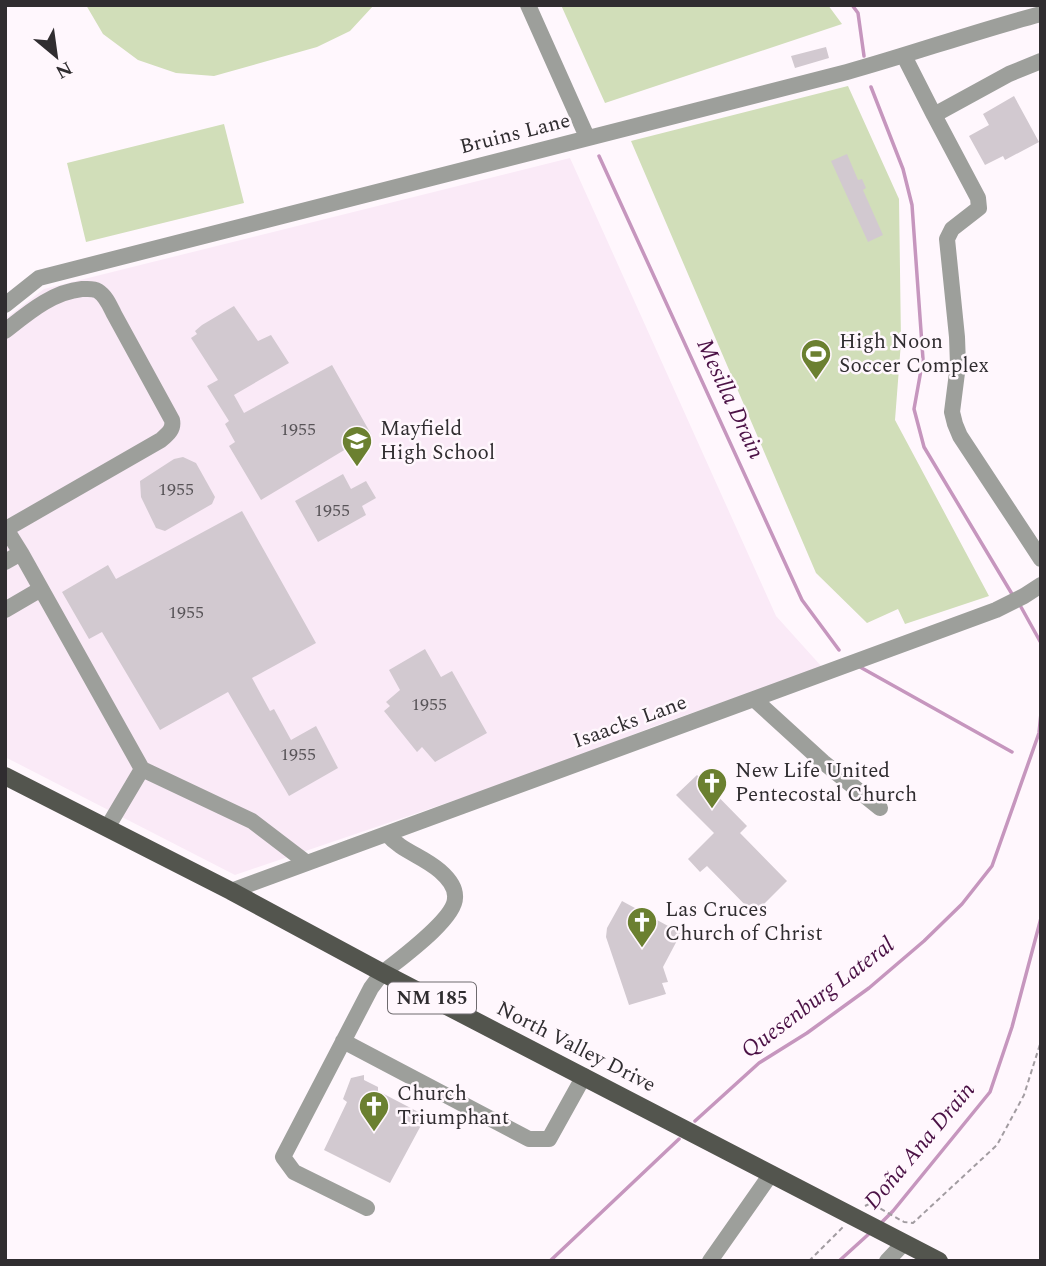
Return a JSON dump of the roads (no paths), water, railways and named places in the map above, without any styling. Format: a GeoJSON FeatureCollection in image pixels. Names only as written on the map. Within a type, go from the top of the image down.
{"type":"FeatureCollection","features":[{"type":"Feature","properties":{"kind":"main road","name":"North Valley Drive"},"geometry":{"type":"LineString","coordinates":[[5,776],[939,1261]]}},
{"type":"Feature","properties":{"kind":"street"},"geometry":{"type":"LineString","coordinates":[[528,5],[587,137]]}},
{"type":"Feature","properties":{"kind":"street","name":"Bruins Lane"},"geometry":{"type":"LineString","coordinates":[[5,305],[39,278],[904,56],[1001,24],[1040,17]]}},
{"type":"Feature","properties":{"kind":"street"},"geometry":{"type":"LineString","coordinates":[[904,56],[978,198],[979,208],[952,229],[947,239],[958,356],[952,412],[960,436],[1041,559]]}},
{"type":"Feature","properties":{"kind":"street"},"geometry":{"type":"LineString","coordinates":[[934,116],[1009,74],[1041,61]]}},
{"type":"Feature","properties":{"kind":"street"},"geometry":{"type":"LineString","coordinates":[[5,331],[39,306],[65,293],[89,289],[99,292],[105,298],[173,425],[162,440],[5,529],[142,769],[252,821],[307,863]]}},
{"type":"Feature","properties":{"kind":"street"},"geometry":{"type":"LineString","coordinates":[[5,562],[21,553]]}},
{"type":"Feature","properties":{"kind":"street","name":"Isaacks Lane"},"geometry":{"type":"LineString","coordinates":[[231,891],[996,610],[1041,585]]}},
{"type":"Feature","properties":{"kind":"street"},"geometry":{"type":"LineString","coordinates":[[5,610],[41,589]]}},
{"type":"Feature","properties":{"kind":"street"},"geometry":{"type":"LineString","coordinates":[[754,699],[822,762],[880,808]]}},
{"type":"Feature","properties":{"kind":"street"},"geometry":{"type":"LineString","coordinates":[[107,828],[142,769]]}},
{"type":"Feature","properties":{"kind":"street"},"geometry":{"type":"LineString","coordinates":[[367,1208],[294,1172],[283,1157],[371,988],[383,973],[403,958],[448,915],[456,901],[454,888],[439,871],[394,842],[387,834]]}},
{"type":"Feature","properties":{"kind":"street"},"geometry":{"type":"LineString","coordinates":[[343,1041],[528,1139],[549,1139],[584,1076]]}},
{"type":"Feature","properties":{"kind":"street"},"geometry":{"type":"LineString","coordinates":[[710,1261],[771,1174]]}},
{"type":"Feature","properties":{"kind":"street"},"geometry":{"type":"LineString","coordinates":[[887,1261],[898,1240]]}},
{"type":"Feature","properties":{"kind":"waterway","name":"Quesenburg Lateral"},"geometry":{"type":"LineString","coordinates":[[852,5],[858,13],[864,56]]}},
{"type":"Feature","properties":{"kind":"waterway","name":"Quesenburg Lateral"},"geometry":{"type":"LineString","coordinates":[[871,87],[903,169],[912,205],[923,359],[914,409],[924,447],[1012,594]]}},
{"type":"Feature","properties":{"kind":"waterway","name":"Mesilla Drain"},"geometry":{"type":"LineString","coordinates":[[599,156],[802,600],[839,650]]}},
{"type":"Feature","properties":{"kind":"waterway","name":"Quesenburg Lateral"},"geometry":{"type":"LineString","coordinates":[[1021,607],[1041,643]]}},
{"type":"Feature","properties":{"kind":"waterway","name":"Mesilla Drain"},"geometry":{"type":"LineString","coordinates":[[860,667],[1012,752]]}},
{"type":"Feature","properties":{"kind":"waterway","name":"Quesenburg Lateral"},"geometry":{"type":"LineString","coordinates":[[695,1121],[759,1063],[807,1033],[869,988],[962,904],[992,866],[1039,733],[1041,713]]}},
{"type":"Feature","properties":{"kind":"waterway","name":"Doña Ana Drain"},"geometry":{"type":"LineString","coordinates":[[880,1224],[990,1092],[1012,1027],[1041,918]]}},
{"type":"Feature","properties":{"kind":"waterway","name":"Quesenburg Lateral"},"geometry":{"type":"LineString","coordinates":[[550,1261],[679,1139]]}},
{"type":"Feature","properties":{"kind":"waterway","name":"Doña Ana Drain"},"geometry":{"type":"LineString","coordinates":[[839,1261],[871,1232]]}},
{"type":"Feature","properties":{"kind":"place","name":"High Noon Soccer Complex"},"geometry":{"type":"Point","coordinates":[816,381]}},
{"type":"Feature","properties":{"kind":"place","name":"Mayfield High School"},"geometry":{"type":"Point","coordinates":[357,468]}},
{"type":"Feature","properties":{"kind":"place","name":"New Life United Pentecostal Church"},"geometry":{"type":"Point","coordinates":[712,810]}},
{"type":"Feature","properties":{"kind":"place","name":"Las Cruces Church of Christ"},"geometry":{"type":"Point","coordinates":[642,949]}},
{"type":"Feature","properties":{"kind":"place","name":"Church Triumphant"},"geometry":{"type":"Point","coordinates":[374,1133]}}]}
